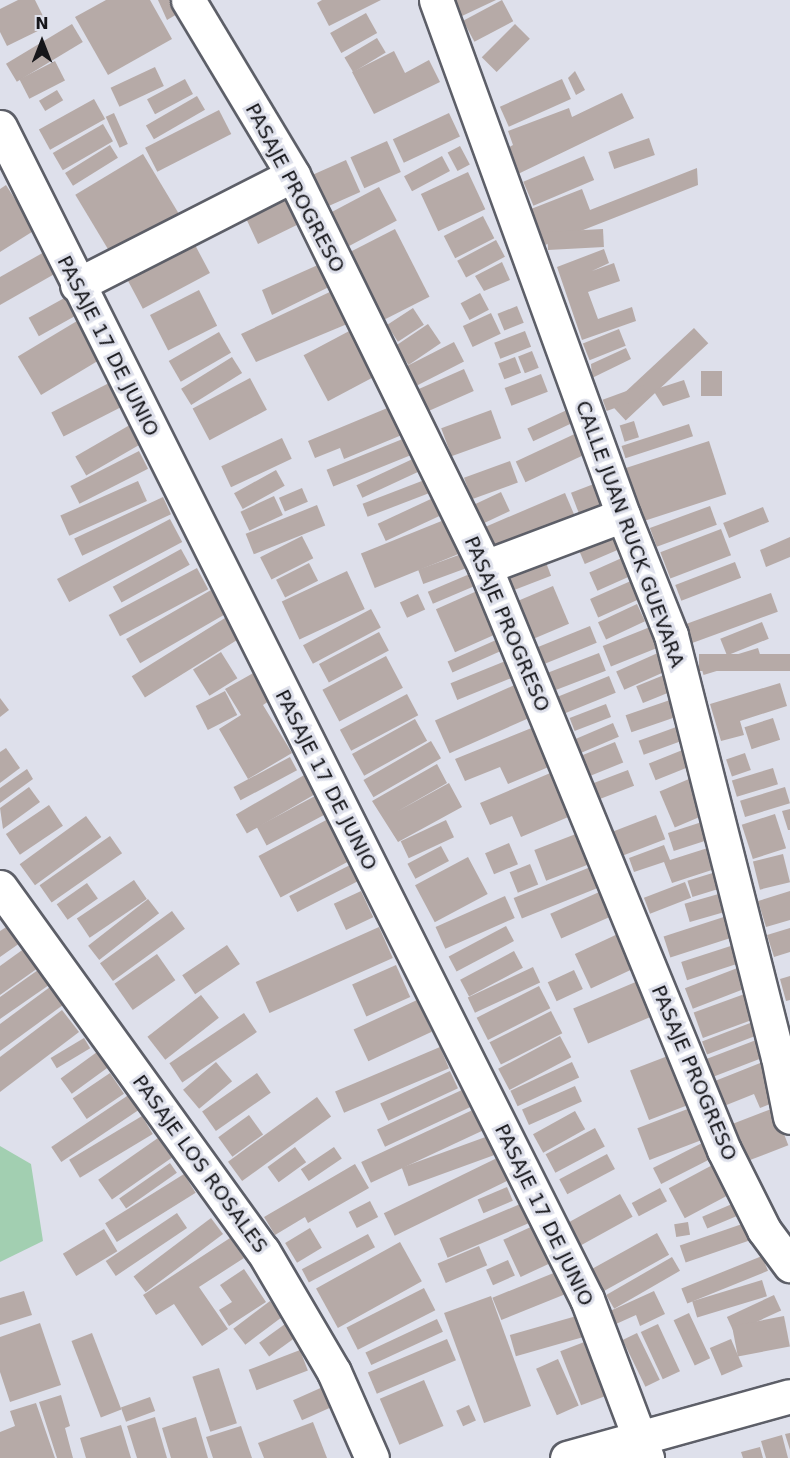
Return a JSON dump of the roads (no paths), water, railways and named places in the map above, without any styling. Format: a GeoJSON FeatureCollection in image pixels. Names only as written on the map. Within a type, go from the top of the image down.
{"type":"FeatureCollection","features":[{"type":"Feature","properties":{"kind":"street","name":"PASAJE PROGRESO"},"geometry":{"type":"LineString","coordinates":[[188,0],[293,175],[485,567],[724,1150],[764,1230],[790,1265]]}},
{"type":"Feature","properties":{"kind":"street","name":"CALLE JUAN RUCK GUEVARA"},"geometry":{"type":"LineString","coordinates":[[436,0],[623,515],[671,635],[778,1057],[790,1117]]}},
{"type":"Feature","properties":{"kind":"street","name":"PASAJE 17 DE JUNIO"},"geometry":{"type":"LineString","coordinates":[[0,127],[77,285],[587,1299],[644,1448]]}},
{"type":"Feature","properties":{"kind":"street"},"geometry":{"type":"LineString","coordinates":[[77,285],[293,175]]}},
{"type":"Feature","properties":{"kind":"street"},"geometry":{"type":"LineString","coordinates":[[485,567],[623,515]]}},
{"type":"Feature","properties":{"kind":"street","name":"PASAJE LOS ROSALES"},"geometry":{"type":"LineString","coordinates":[[0,887],[263,1251],[334,1372],[372,1458]]}},
{"type":"Feature","properties":{"kind":"street"},"geometry":{"type":"LineString","coordinates":[[567,1458],[644,1448],[790,1396]]}}]}
